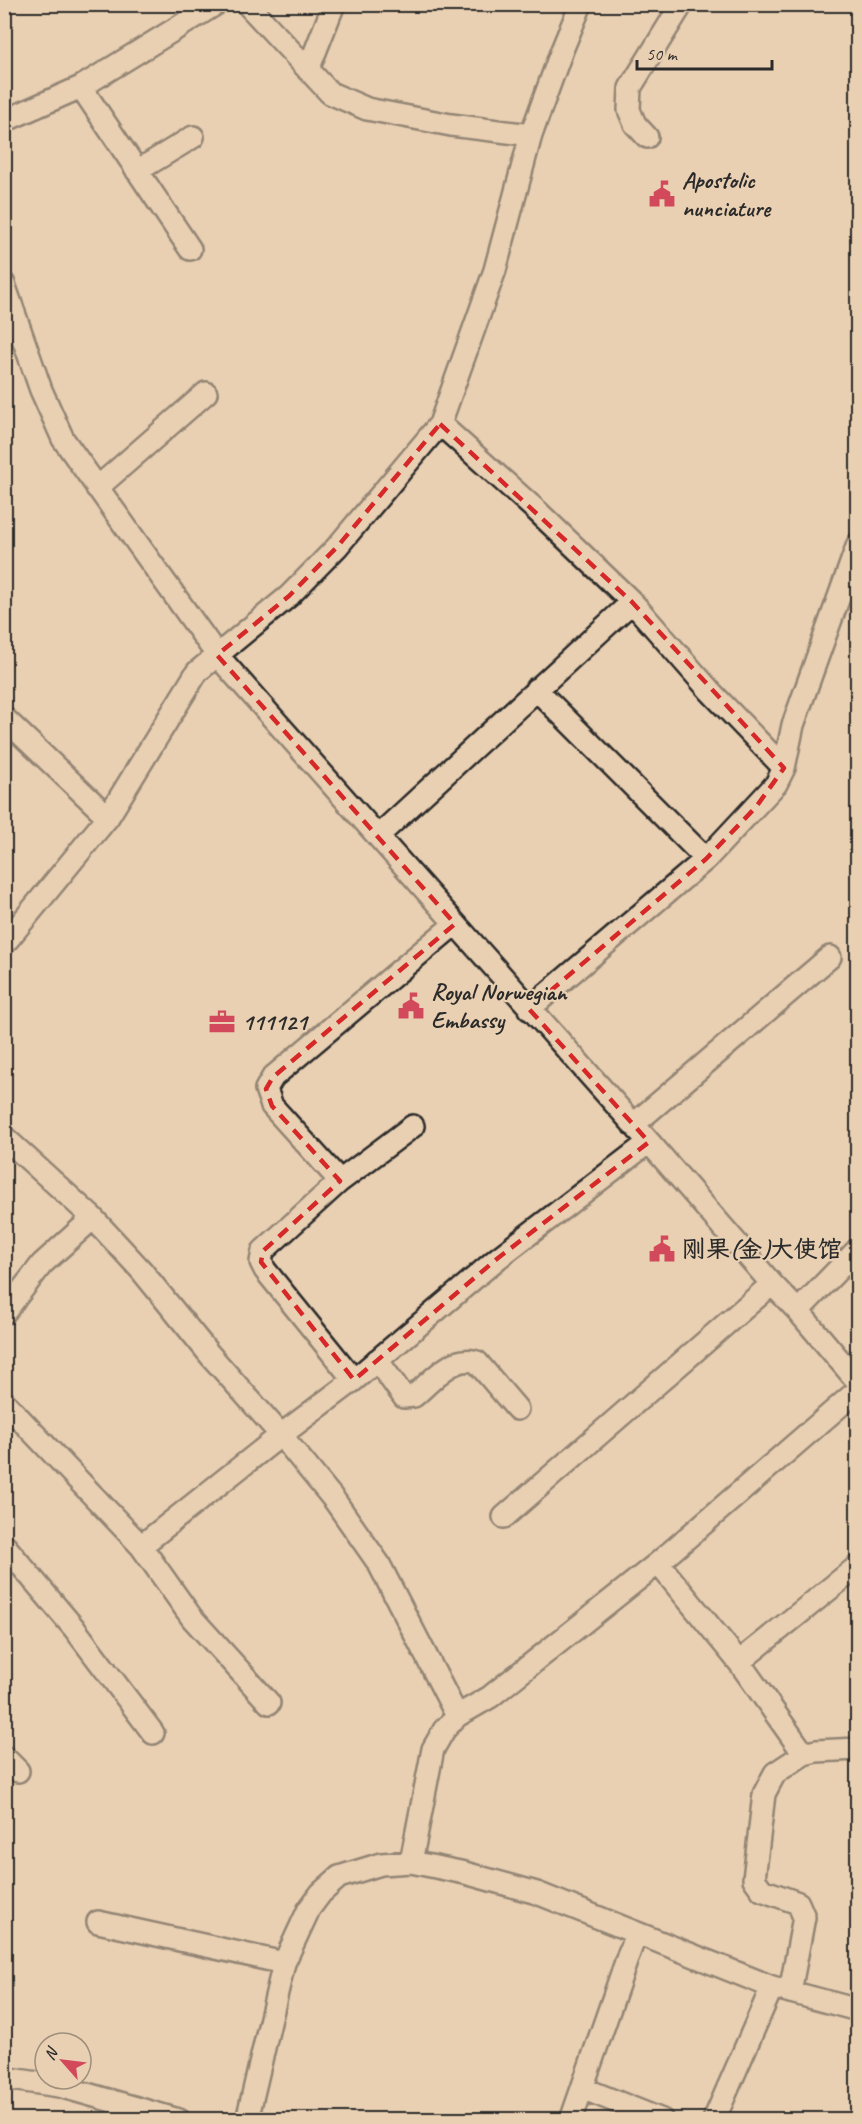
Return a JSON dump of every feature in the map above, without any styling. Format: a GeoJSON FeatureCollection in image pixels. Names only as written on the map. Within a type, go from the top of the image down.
{"type":"FeatureCollection","features":[{"type":"Feature","properties":{"kind":"street"},"geometry":{"type":"LineString","coordinates":[[4,121],[81,87],[216,4]]}},
{"type":"Feature","properties":{"kind":"street"},"geometry":{"type":"LineString","coordinates":[[247,4],[330,93],[367,109],[451,125],[531,135]]}},
{"type":"Feature","properties":{"kind":"street"},"geometry":{"type":"LineString","coordinates":[[308,70],[334,4]]}},
{"type":"Feature","properties":{"kind":"street"},"geometry":{"type":"LineString","coordinates":[[4,944],[108,818],[197,672],[289,596],[321,563],[440,424],[495,270],[531,135],[581,4]]}},
{"type":"Feature","properties":{"kind":"street"},"geometry":{"type":"LineString","coordinates":[[647,137],[635,124],[629,110],[630,88],[682,4]]}},
{"type":"Feature","properties":{"kind":"street"},"geometry":{"type":"LineString","coordinates":[[81,87],[190,249]]}},
{"type":"Feature","properties":{"kind":"street"},"geometry":{"type":"LineString","coordinates":[[137,171],[193,137]]}},
{"type":"Feature","properties":{"kind":"street"},"geometry":{"type":"LineString","coordinates":[[4,284],[41,390],[63,439],[217,655],[649,1142],[858,1382]]}},
{"type":"Feature","properties":{"kind":"street"},"geometry":{"type":"LineString","coordinates":[[97,488],[207,393]]}},
{"type":"Feature","properties":{"kind":"street"},"geometry":{"type":"LineString","coordinates":[[440,424],[537,511],[632,602],[710,691],[784,768]]}},
{"type":"Feature","properties":{"kind":"street"},"geometry":{"type":"LineString","coordinates":[[529,1009],[706,859],[776,784],[784,768],[793,725],[858,543]]}},
{"type":"Feature","properties":{"kind":"street"},"geometry":{"type":"LineString","coordinates":[[378,836],[632,602]]}},
{"type":"Feature","properties":{"kind":"street"},"geometry":{"type":"LineString","coordinates":[[536,689],[706,859]]}},
{"type":"Feature","properties":{"kind":"street"},"geometry":{"type":"LineString","coordinates":[[4,718],[108,818]]}},
{"type":"Feature","properties":{"kind":"street"},"geometry":{"type":"LineString","coordinates":[[340,1181],[272,1106],[266,1089],[273,1077],[455,924]]}},
{"type":"Feature","properties":{"kind":"street"},"geometry":{"type":"LineString","coordinates":[[633,1125],[830,957]]}},
{"type":"Feature","properties":{"kind":"street"},"geometry":{"type":"LineString","coordinates":[[354,1380],[261,1262],[262,1251],[340,1181],[413,1126]]}},
{"type":"Feature","properties":{"kind":"street"},"geometry":{"type":"LineString","coordinates":[[4,1137],[93,1218],[141,1270],[210,1355],[281,1435],[335,1501],[379,1564],[457,1716]]}},
{"type":"Feature","properties":{"kind":"street"},"geometry":{"type":"LineString","coordinates":[[141,1546],[354,1380],[498,1258],[649,1142]]}},
{"type":"Feature","properties":{"kind":"street"},"geometry":{"type":"LineString","coordinates":[[4,1313],[42,1264],[93,1218]]}},
{"type":"Feature","properties":{"kind":"street"},"geometry":{"type":"LineString","coordinates":[[798,1311],[858,1249]]}},
{"type":"Feature","properties":{"kind":"street"},"geometry":{"type":"LineString","coordinates":[[504,1517],[772,1284]]}},
{"type":"Feature","properties":{"kind":"street"},"geometry":{"type":"LineString","coordinates":[[377,1360],[408,1398],[414,1396],[453,1363],[468,1359],[477,1362],[517,1409]]}},
{"type":"Feature","properties":{"kind":"street"},"geometry":{"type":"LineString","coordinates":[[411,1862],[433,1749],[444,1730],[457,1716],[490,1697],[658,1563],[858,1390]]}},
{"type":"Feature","properties":{"kind":"street"},"geometry":{"type":"LineString","coordinates":[[4,1402],[141,1546],[192,1618],[269,1702]]}},
{"type":"Feature","properties":{"kind":"street"},"geometry":{"type":"LineString","coordinates":[[4,1545],[74,1628],[153,1732]]}},
{"type":"Feature","properties":{"kind":"street"},"geometry":{"type":"LineString","coordinates":[[658,1563],[739,1662],[804,1754]]}},
{"type":"Feature","properties":{"kind":"street"},"geometry":{"type":"LineString","coordinates":[[739,1662],[858,1566]]}},
{"type":"Feature","properties":{"kind":"street"},"geometry":{"type":"LineString","coordinates":[[714,2120],[781,1990],[804,1917],[798,1903],[762,1890],[754,1879],[764,1794],[776,1773],[804,1754],[816,1751],[858,1749]]}},
{"type":"Feature","properties":{"kind":"street"},"geometry":{"type":"LineString","coordinates":[[247,2120],[284,1963],[309,1909],[321,1893],[339,1877],[381,1864],[411,1862],[537,1893],[781,1990],[858,2010]]}},
{"type":"Feature","properties":{"kind":"street"},"geometry":{"type":"LineString","coordinates":[[98,1922],[284,1963]]}},
{"type":"Feature","properties":{"kind":"street"},"geometry":{"type":"LineString","coordinates":[[571,2120],[636,1933]]}},
{"type":"Feature","properties":{"kind":"street"},"geometry":{"type":"LineString","coordinates":[[4,2078],[60,2086],[180,2120]]}},
{"type":"Feature","properties":{"kind":"street"},"geometry":{"type":"LineString","coordinates":[[582,2088],[662,2120]]}},
{"type":"Feature","properties":{"kind":"highlighted area"},"geometry":{"type":"Polygon","coordinates":[[[440,424],[632,602],[784,768],[756,807],[706,859],[529,1009],[649,1142],[498,1258],[354,1380],[261,1262],[263,1251],[340,1181],[272,1106],[266,1089],[273,1077],[455,924],[217,655],[289,596],[337,547],[440,424]]]}},
{"type":"Feature","properties":{"kind":"place","name":"Apostolic nunciature"},"geometry":{"type":"Point","coordinates":[662,194]}},
{"type":"Feature","properties":{"kind":"place","name":"Royal Norwegian Embassy"},"geometry":{"type":"Point","coordinates":[411,1006]}},
{"type":"Feature","properties":{"kind":"place","name":"111121"},"geometry":{"type":"Point","coordinates":[222,1022]}},
{"type":"Feature","properties":{"kind":"place","name":"刚果(金)大使馆"},"geometry":{"type":"Point","coordinates":[662,1249]}}]}
